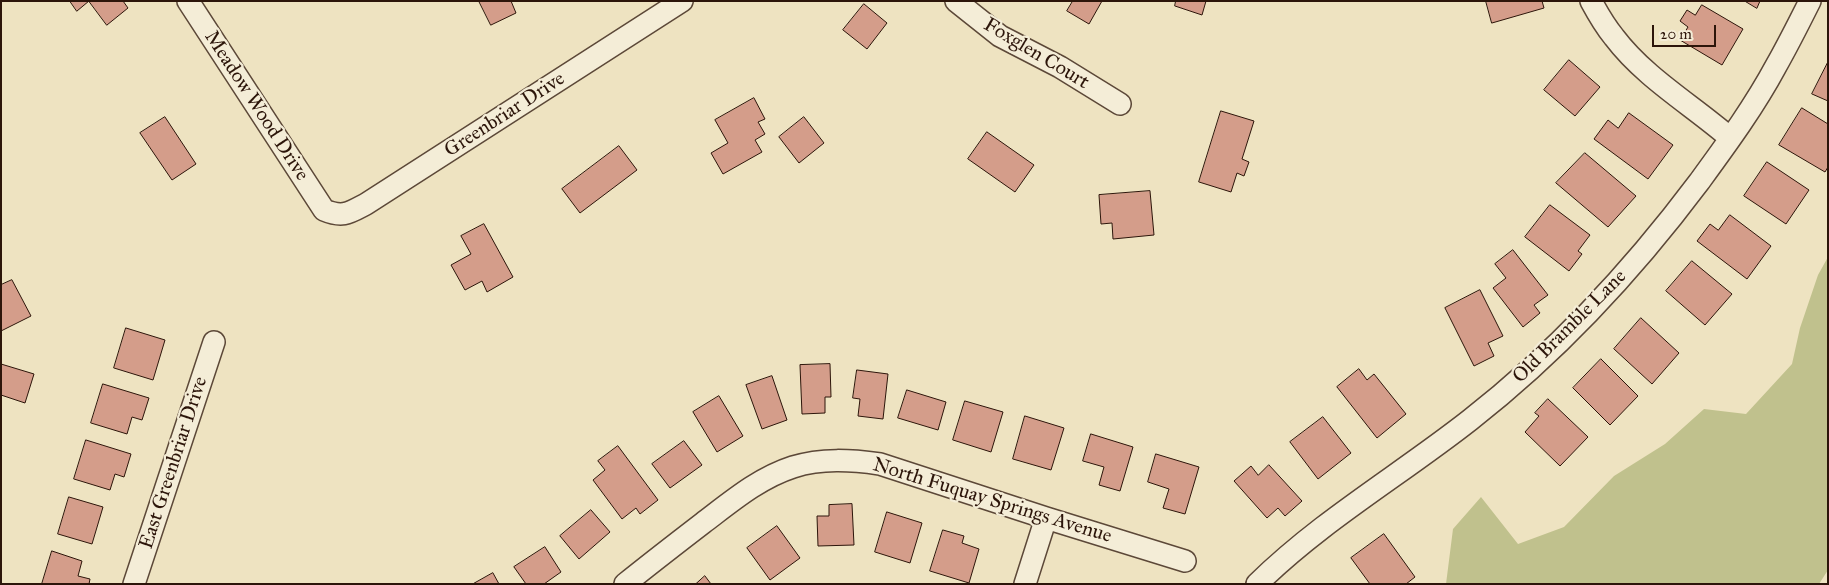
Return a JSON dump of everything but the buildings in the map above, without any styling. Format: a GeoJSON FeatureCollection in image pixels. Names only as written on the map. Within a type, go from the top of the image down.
{"type":"FeatureCollection","features":[{"type":"Feature","properties":{"kind":"street","name":"Meadow Wood Drive"},"geometry":{"type":"LineString","coordinates":[[188,1],[324,210]]}},
{"type":"Feature","properties":{"kind":"street","name":"Greenbriar Drive"},"geometry":{"type":"LineString","coordinates":[[324,210],[334,214],[348,214],[366,204],[682,1]]}},
{"type":"Feature","properties":{"kind":"street","name":"Foxglen Court"},"geometry":{"type":"LineString","coordinates":[[956,1],[1000,36],[1060,67],[1120,104]]}},
{"type":"Feature","properties":{"kind":"street"},"geometry":{"type":"LineString","coordinates":[[1591,1],[1614,37],[1630,56],[1730,138]]}},
{"type":"Feature","properties":{"kind":"street","name":"Old Bramble Lane"},"geometry":{"type":"LineString","coordinates":[[1257,584],[1310,536],[1472,419],[1505,391],[1558,342],[1638,259],[1730,138],[1775,68],[1810,1]]}},
{"type":"Feature","properties":{"kind":"street","name":"East Greenbriar Drive"},"geometry":{"type":"LineString","coordinates":[[134,584],[214,342]]}},
{"type":"Feature","properties":{"kind":"street","name":"North Fuquay Springs Avenue"},"geometry":{"type":"LineString","coordinates":[[625,584],[745,490],[772,475],[813,462],[853,460],[880,464],[1046,518],[1185,560]]}},
{"type":"Feature","properties":{"kind":"street"},"geometry":{"type":"LineString","coordinates":[[1025,584],[1046,518]]}},
{"type":"Feature","properties":{"kind":"green space"},"geometry":{"type":"Polygon","coordinates":[[[1828,257],[1828,570],[1819,584],[1446,584],[1453,529],[1481,497],[1518,544],[1564,527],[1614,476],[1665,444],[1704,409],[1746,414],[1792,364],[1800,328],[1818,275],[1828,257]]]}}]}
